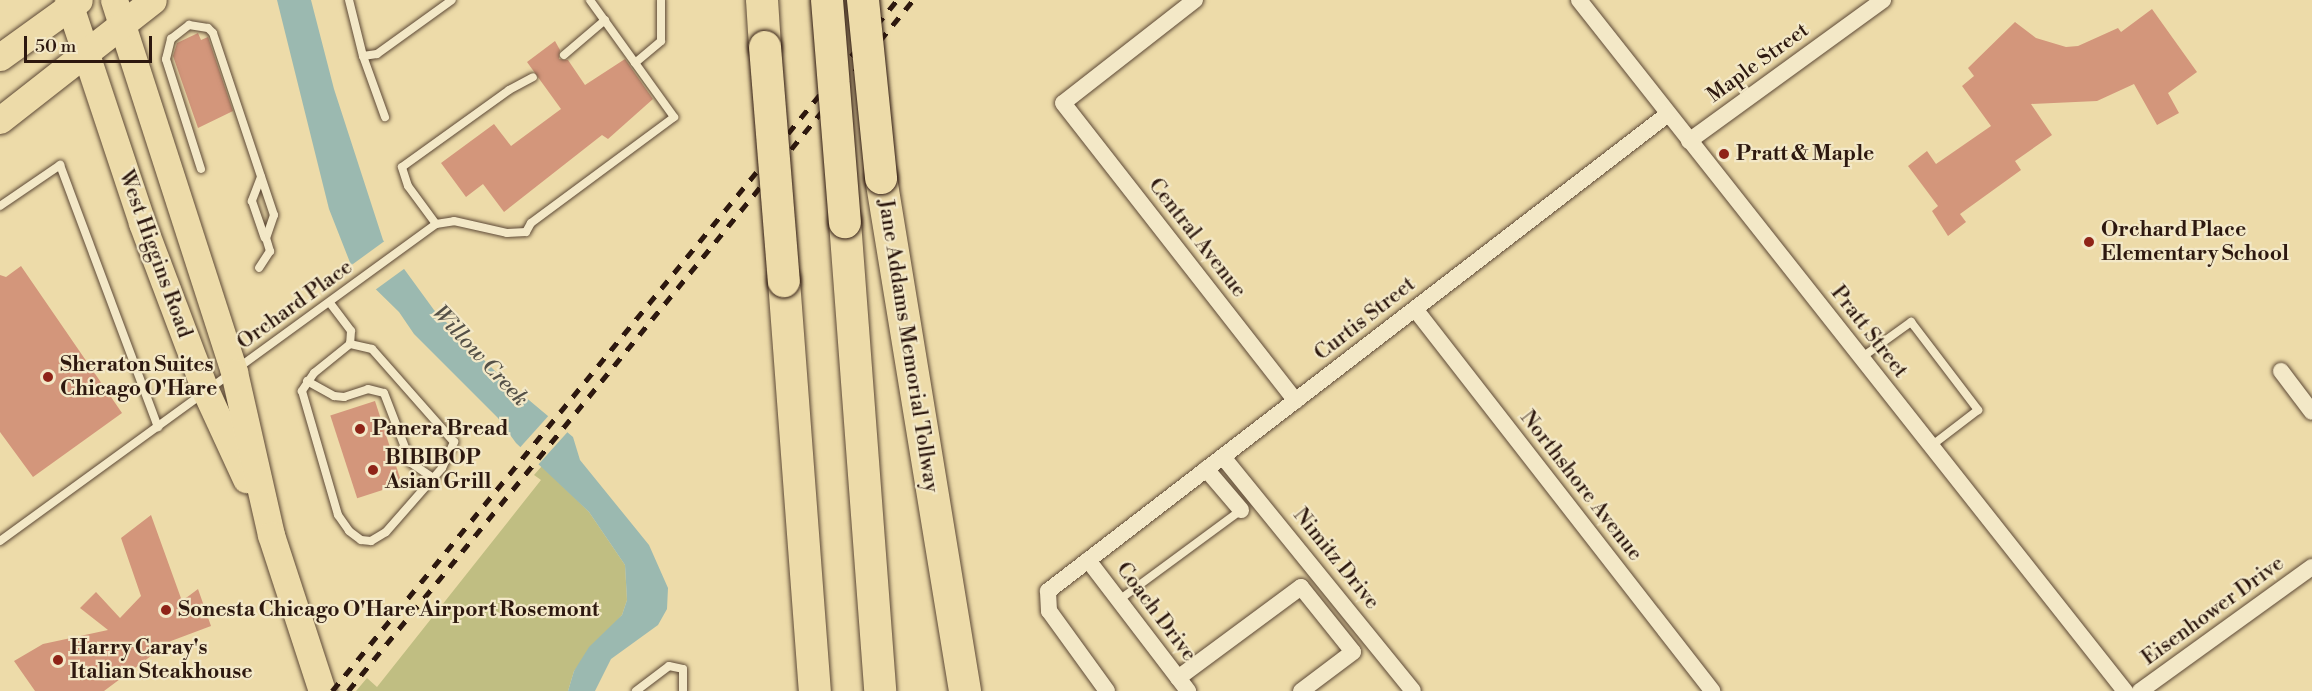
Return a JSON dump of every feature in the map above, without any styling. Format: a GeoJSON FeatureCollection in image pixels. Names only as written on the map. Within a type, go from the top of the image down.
{"type":"FeatureCollection","features":[{"type":"Feature","properties":{"kind":"highway"},"geometry":{"type":"LineString","coordinates":[[762,0],[815,691]]}},
{"type":"Feature","properties":{"kind":"highway","name":"Jane Addams Memorial Tollway"},"geometry":{"type":"LineString","coordinates":[[827,0],[880,691]]}},
{"type":"Feature","properties":{"kind":"highway","name":"Jane Addams Memorial Tollway"},"geometry":{"type":"LineString","coordinates":[[863,0],[881,178],[965,691]]}},
{"type":"Feature","properties":{"kind":"main road"},"geometry":{"type":"LineString","coordinates":[[0,120],[87,54],[119,12],[153,0]]}},
{"type":"Feature","properties":{"kind":"main road"},"geometry":{"type":"LineString","coordinates":[[0,57],[72,2]]}},
{"type":"Feature","properties":{"kind":"main road","name":"West Higgins Road"},"geometry":{"type":"LineString","coordinates":[[72,2],[142,222],[206,392],[271,535]]}},
{"type":"Feature","properties":{"kind":"main road","name":"West Higgins Road"},"geometry":{"type":"LineString","coordinates":[[119,12],[234,372],[271,535],[322,691]]}},
{"type":"Feature","properties":{"kind":"street","name":"Central Avenue"},"geometry":{"type":"LineString","coordinates":[[1195,0],[1063,104],[1296,401]]}},
{"type":"Feature","properties":{"kind":"street","name":"Pratt Street"},"geometry":{"type":"LineString","coordinates":[[1580,0],[2125,691]]}},
{"type":"Feature","properties":{"kind":"street","name":"Maple Street"},"geometry":{"type":"LineString","coordinates":[[1689,141],[1883,0]]}},
{"type":"Feature","properties":{"kind":"street","name":"Curtis Street"},"geometry":{"type":"LineString","coordinates":[[1107,691],[1046,605],[1048,591],[1668,114]]}},
{"type":"Feature","properties":{"kind":"street","name":"Northshore Avenue"},"geometry":{"type":"LineString","coordinates":[[1415,309],[1712,691]]}},
{"type":"Feature","properties":{"kind":"street"},"geometry":{"type":"LineString","coordinates":[[2281,371],[2312,412]]}},
{"type":"Feature","properties":{"kind":"street","name":"Nimitz Drive"},"geometry":{"type":"LineString","coordinates":[[1223,457],[1413,691]]}},
{"type":"Feature","properties":{"kind":"street"},"geometry":{"type":"LineString","coordinates":[[1206,469],[1241,510]]}},
{"type":"Feature","properties":{"kind":"street","name":"Coach Drive"},"geometry":{"type":"LineString","coordinates":[[1088,560],[1182,686]]}},
{"type":"Feature","properties":{"kind":"street","name":"Eisenhower Drive"},"geometry":{"type":"LineString","coordinates":[[2140,691],[2312,567]]}},
{"type":"Feature","properties":{"kind":"street"},"geometry":{"type":"LineString","coordinates":[[1182,686],[1301,587],[1353,652],[1301,691]]}},
{"type":"Feature","properties":{"kind":"lane"},"geometry":{"type":"LineString","coordinates":[[349,0],[363,56],[385,117]]}},
{"type":"Feature","properties":{"kind":"lane"},"geometry":{"type":"LineString","coordinates":[[534,78],[509,90],[402,167],[408,186],[436,224],[454,221],[507,233],[526,232],[531,223],[674,117],[590,0]]}},
{"type":"Feature","properties":{"kind":"lane"},"geometry":{"type":"LineString","coordinates":[[635,63],[661,41],[661,0]]}},
{"type":"Feature","properties":{"kind":"lane"},"geometry":{"type":"LineString","coordinates":[[363,56],[377,54],[446,2]]}},
{"type":"Feature","properties":{"kind":"lane"},"geometry":{"type":"LineString","coordinates":[[564,55],[605,20]]}},
{"type":"Feature","properties":{"kind":"lane"},"geometry":{"type":"LineString","coordinates":[[201,169],[166,59],[171,39],[189,25],[208,28],[213,33],[274,215],[266,238]]}},
{"type":"Feature","properties":{"kind":"lane"},"geometry":{"type":"LineString","coordinates":[[0,206],[60,165],[158,427]]}},
{"type":"Feature","properties":{"kind":"lane"},"geometry":{"type":"LineString","coordinates":[[260,268],[270,251],[252,201],[261,177]]}},
{"type":"Feature","properties":{"kind":"lane","name":"Orchard Place"},"geometry":{"type":"LineString","coordinates":[[0,541],[436,224]]}},
{"type":"Feature","properties":{"kind":"lane"},"geometry":{"type":"LineString","coordinates":[[330,303],[351,331],[350,344],[307,381],[302,391],[338,515],[349,531],[361,540],[376,539],[433,478],[454,442],[372,349],[350,344]]}},
{"type":"Feature","properties":{"kind":"lane"},"geometry":{"type":"LineString","coordinates":[[1861,358],[1911,322],[1978,410],[1930,446]]}},
{"type":"Feature","properties":{"kind":"lane"},"geometry":{"type":"LineString","coordinates":[[307,381],[334,396],[344,397],[368,389],[384,393],[411,463],[433,478]]}},
{"type":"Feature","properties":{"kind":"lane"},"geometry":{"type":"LineString","coordinates":[[1119,600],[1241,510]]}},
{"type":"Feature","properties":{"kind":"lane"},"geometry":{"type":"LineString","coordinates":[[636,691],[669,666],[683,669],[683,691]]}},
{"type":"Feature","properties":{"kind":"shaded area"},"geometry":{"type":"Polygon","coordinates":[[[542,466],[589,512],[625,565],[627,600],[622,615],[574,671],[568,691],[356,691],[367,678],[377,687],[541,480],[534,475],[542,466]]]}},
{"type":"Feature","properties":{"kind":"water","name":"Willow Creek"},"geometry":{"type":"Polygon","coordinates":[[[277,0],[311,0],[334,89],[383,240],[434,310],[499,375],[573,437],[580,460],[649,545],[668,588],[667,609],[658,625],[611,659],[595,691],[568,691],[574,671],[589,647],[622,615],[627,600],[625,565],[589,512],[516,443],[498,418],[414,334],[399,312],[351,265],[329,209],[277,0]]]}},
{"type":"Feature","properties":{"kind":"pier"},"geometry":{"type":"Polygon","coordinates":[[[386,240],[406,268],[370,294],[350,266],[386,240]]]}},
{"type":"Feature","properties":{"kind":"pier"},"geometry":{"type":"Polygon","coordinates":[[[551,413],[570,430],[537,466],[518,449],[551,413]]]}},
{"type":"Feature","properties":{"kind":"building"},"geometry":{"type":"Polygon","coordinates":[[[2152,9],[2197,72],[2168,93],[2179,113],[2157,125],[2134,84],[2097,101],[2031,104],[2052,135],[2015,161],[2021,170],[1960,214],[1966,222],[1948,236],[1932,211],[1938,206],[1908,166],[1927,151],[1936,164],[1991,126],[1962,86],[1974,76],[1968,68],[2015,22],[2036,38],[2066,47],[2078,46],[2118,28],[2121,32],[2152,9]]]}},
{"type":"Feature","properties":{"kind":"building"},"geometry":{"type":"Polygon","coordinates":[[[198,33],[201,40],[208,37],[233,111],[198,128],[173,56],[177,43],[198,33]]]}},
{"type":"Feature","properties":{"kind":"building"},"geometry":{"type":"Polygon","coordinates":[[[555,41],[560,50],[559,59],[568,60],[585,85],[625,59],[653,99],[608,139],[602,135],[504,212],[483,184],[466,197],[441,163],[494,124],[511,146],[561,109],[527,62],[555,41]]]}},
{"type":"Feature","properties":{"kind":"building","name":"Sheraton Suites Chicago O'Hare"},"geometry":{"type":"Polygon","coordinates":[[[21,266],[122,413],[33,477],[0,432],[0,275],[6,277],[21,266]]]}},
{"type":"Feature","properties":{"kind":"building"},"geometry":{"type":"Polygon","coordinates":[[[375,401],[402,484],[357,498],[330,416],[375,401]]]}},
{"type":"Feature","properties":{"kind":"building","name":"Sonesta Chicago O'Hare Airport Rosemont"},"geometry":{"type":"Polygon","coordinates":[[[151,515],[182,601],[198,589],[211,626],[171,641],[104,691],[35,691],[14,661],[43,644],[108,630],[80,608],[96,592],[120,618],[141,596],[121,538],[151,515]]]}},
{"type":"Feature","properties":{"kind":"railway"},"geometry":{"type":"LineString","coordinates":[[332,691],[897,0]]}},
{"type":"Feature","properties":{"kind":"railway"},"geometry":{"type":"LineString","coordinates":[[348,691],[913,0]]}},
{"type":"Feature","properties":{"kind":"place","name":"Pratt & Maple"},"geometry":{"type":"Point","coordinates":[1724,154]}},
{"type":"Feature","properties":{"kind":"place","name":"Orchard Place Elementary School"},"geometry":{"type":"Point","coordinates":[2089,242]}},
{"type":"Feature","properties":{"kind":"place","name":"Sheraton Suites Chicago O'Hare"},"geometry":{"type":"Point","coordinates":[48,377]}},
{"type":"Feature","properties":{"kind":"place","name":"Panera Bread"},"geometry":{"type":"Point","coordinates":[360,429]}},
{"type":"Feature","properties":{"kind":"place","name":"BIBIBOP Asian Grill"},"geometry":{"type":"Point","coordinates":[373,470]}},
{"type":"Feature","properties":{"kind":"place","name":"Sonesta Chicago O'Hare Airport Rosemont"},"geometry":{"type":"Point","coordinates":[166,610]}},
{"type":"Feature","properties":{"kind":"place","name":"Harry Caray's Italian Steakhouse"},"geometry":{"type":"Point","coordinates":[58,660]}}]}
